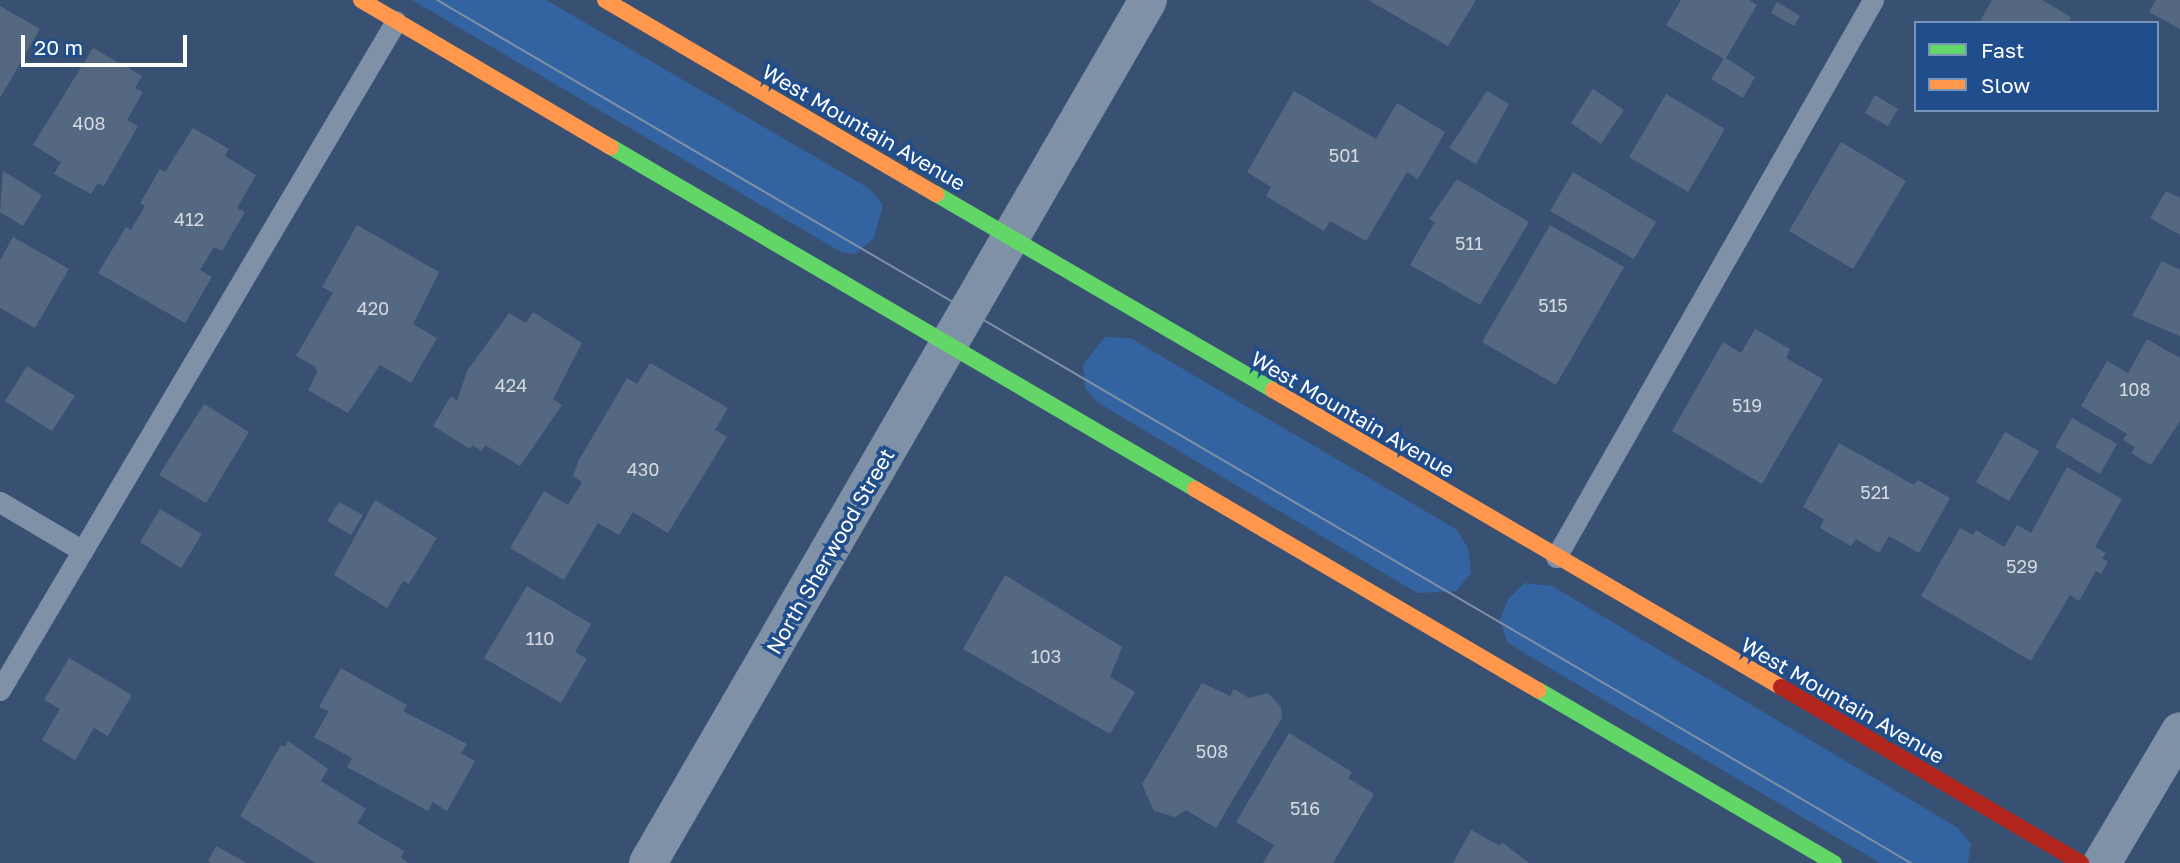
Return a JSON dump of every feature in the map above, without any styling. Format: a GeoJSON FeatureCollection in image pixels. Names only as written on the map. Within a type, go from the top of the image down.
{"type":"FeatureCollection","features":[{"type":"Feature","properties":{"kind":"street"},"geometry":{"type":"LineString","coordinates":[[360,0],[1833,863]]}},
{"type":"Feature","properties":{"kind":"street","name":"West Mountain Avenue"},"geometry":{"type":"LineString","coordinates":[[605,0],[2081,863]]}},
{"type":"Feature","properties":{"kind":"street","name":"North Sherwood Street"},"geometry":{"type":"LineString","coordinates":[[648,863],[1148,0]]}},
{"type":"Feature","properties":{"kind":"street"},"geometry":{"type":"LineString","coordinates":[[2102,863],[2180,731]]}},
{"type":"Feature","properties":{"kind":"lane"},"geometry":{"type":"LineString","coordinates":[[1556,557],[1873,0]]}},
{"type":"Feature","properties":{"kind":"lane"},"geometry":{"type":"LineString","coordinates":[[0,690],[396,21]]}},
{"type":"Feature","properties":{"kind":"lane"},"geometry":{"type":"LineString","coordinates":[[0,502],[83,551]]}},
{"type":"Feature","properties":{"kind":"shaded area"},"geometry":{"type":"Polygon","coordinates":[[[412,0],[546,0],[870,189],[883,205],[874,238],[855,254],[841,252],[412,0]]]}},
{"type":"Feature","properties":{"kind":"shaded area"},"geometry":{"type":"Polygon","coordinates":[[[1105,337],[1130,338],[1456,529],[1468,548],[1471,573],[1456,591],[1417,593],[1097,402],[1085,388],[1083,365],[1105,337]]]}},
{"type":"Feature","properties":{"kind":"shaded area"},"geometry":{"type":"Polygon","coordinates":[[[1525,583],[1552,586],[1958,828],[1971,844],[1968,863],[1880,863],[1507,642],[1500,620],[1508,599],[1525,583]]]}},
{"type":"Feature","properties":{"kind":"building"},"geometry":{"type":"Polygon","coordinates":[[[1368,0],[1476,0],[1448,46],[1368,0]]]}},
{"type":"Feature","properties":{"kind":"building"},"geometry":{"type":"Polygon","coordinates":[[[1681,0],[1749,0],[1757,5],[1726,58],[1755,77],[1743,98],[1711,79],[1724,59],[1666,25],[1681,0]]]}},
{"type":"Feature","properties":{"kind":"building"},"geometry":{"type":"Polygon","coordinates":[[[1992,0],[2042,0],[2071,17],[2069,21],[1980,21],[1992,0]]]}},
{"type":"Feature","properties":{"kind":"building"},"geometry":{"type":"Polygon","coordinates":[[[2156,0],[2180,0],[2180,29],[2149,12],[2156,0]]]}},
{"type":"Feature","properties":{"kind":"building"},"geometry":{"type":"Polygon","coordinates":[[[1777,2],[1800,16],[1794,26],[1771,13],[1777,2]]]}},
{"type":"Feature","properties":{"kind":"building"},"geometry":{"type":"Polygon","coordinates":[[[0,6],[40,29],[0,98],[0,6]]]}},
{"type":"Feature","properties":{"kind":"building"},"geometry":{"type":"Polygon","coordinates":[[[93,48],[142,76],[135,88],[143,92],[127,120],[138,126],[104,186],[98,183],[91,194],[54,174],[61,162],[33,145],[93,48]]]}},
{"type":"Feature","properties":{"kind":"building"},"geometry":{"type":"Polygon","coordinates":[[[1593,89],[1624,110],[1601,144],[1571,123],[1593,89]]]}},
{"type":"Feature","properties":{"kind":"building"},"geometry":{"type":"Polygon","coordinates":[[[1294,91],[1376,139],[1397,103],[1445,132],[1418,179],[1407,172],[1366,241],[1330,221],[1324,231],[1266,196],[1271,187],[1247,172],[1294,91]]]}},
{"type":"Feature","properties":{"kind":"building"},"geometry":{"type":"Polygon","coordinates":[[[1487,91],[1509,104],[1476,164],[1449,148],[1487,91]]]}},
{"type":"Feature","properties":{"kind":"building"},"geometry":{"type":"Polygon","coordinates":[[[1666,94],[1725,129],[1688,192],[1629,157],[1666,94]]]}},
{"type":"Feature","properties":{"kind":"building"},"geometry":{"type":"Polygon","coordinates":[[[1875,95],[1898,109],[1888,126],[1865,113],[1875,95]]]}},
{"type":"Feature","properties":{"kind":"building"},"geometry":{"type":"Polygon","coordinates":[[[193,128],[229,149],[225,156],[256,175],[237,208],[245,212],[222,251],[214,247],[200,270],[212,277],[185,323],[98,273],[126,227],[131,230],[145,206],[140,203],[160,169],[165,172],[193,128]]]}},
{"type":"Feature","properties":{"kind":"building"},"geometry":{"type":"Polygon","coordinates":[[[1841,142],[1906,181],[1853,269],[1789,231],[1841,142]]]}},
{"type":"Feature","properties":{"kind":"building"},"geometry":{"type":"Polygon","coordinates":[[[3,171],[42,195],[23,226],[0,212],[3,171]]]}},
{"type":"Feature","properties":{"kind":"building"},"geometry":{"type":"Polygon","coordinates":[[[1573,172],[1656,222],[1634,259],[1550,211],[1573,172]]]}},
{"type":"Feature","properties":{"kind":"building"},"geometry":{"type":"Polygon","coordinates":[[[1457,179],[1529,222],[1480,305],[1410,265],[1435,222],[1429,219],[1457,179]]]}},
{"type":"Feature","properties":{"kind":"building"},"geometry":{"type":"Polygon","coordinates":[[[2166,191],[2180,198],[2180,235],[2150,218],[2166,191]]]}},
{"type":"Feature","properties":{"kind":"building"},"geometry":{"type":"Polygon","coordinates":[[[357,225],[439,272],[413,324],[437,338],[411,383],[380,365],[348,413],[308,390],[317,373],[316,367],[296,356],[333,293],[322,287],[357,225]]]}},
{"type":"Feature","properties":{"kind":"building"},"geometry":{"type":"Polygon","coordinates":[[[1550,225],[1624,267],[1556,385],[1482,342],[1550,225]]]}},
{"type":"Feature","properties":{"kind":"building"},"geometry":{"type":"Polygon","coordinates":[[[13,237],[69,269],[35,328],[0,308],[0,260],[13,237]]]}},
{"type":"Feature","properties":{"kind":"building"},"geometry":{"type":"Polygon","coordinates":[[[2162,261],[2180,270],[2180,336],[2132,316],[2162,261]]]}},
{"type":"Feature","properties":{"kind":"building"},"geometry":{"type":"Polygon","coordinates":[[[533,312],[582,343],[553,399],[562,405],[520,466],[485,445],[482,451],[472,445],[470,449],[433,426],[451,396],[457,401],[467,371],[509,313],[526,323],[533,312]]]}},
{"type":"Feature","properties":{"kind":"building"},"geometry":{"type":"Polygon","coordinates":[[[1755,329],[1790,349],[1786,358],[1823,379],[1762,484],[1672,431],[1723,342],[1741,353],[1755,329]]]}},
{"type":"Feature","properties":{"kind":"building"},"geometry":{"type":"Polygon","coordinates":[[[2147,339],[2180,358],[2180,421],[2151,465],[2131,453],[2135,447],[2123,440],[2127,434],[2081,406],[2107,361],[2128,373],[2147,339]]]}},
{"type":"Feature","properties":{"kind":"building"},"geometry":{"type":"Polygon","coordinates":[[[650,363],[728,408],[715,430],[727,437],[668,533],[633,512],[619,535],[598,523],[564,580],[510,548],[544,491],[568,505],[582,482],[573,476],[579,460],[627,378],[637,384],[650,363]]]}},
{"type":"Feature","properties":{"kind":"building"},"geometry":{"type":"Polygon","coordinates":[[[27,366],[75,396],[52,431],[5,401],[27,366]]]}},
{"type":"Feature","properties":{"kind":"building"},"geometry":{"type":"Polygon","coordinates":[[[204,404],[249,432],[206,503],[159,475],[204,404]]]}},
{"type":"Feature","properties":{"kind":"building"},"geometry":{"type":"Polygon","coordinates":[[[2072,418],[2117,444],[2100,474],[2055,447],[2072,418]]]}},
{"type":"Feature","properties":{"kind":"building"},"geometry":{"type":"Polygon","coordinates":[[[2005,432],[2039,451],[2009,501],[1976,482],[2005,432]]]}},
{"type":"Feature","properties":{"kind":"building"},"geometry":{"type":"Polygon","coordinates":[[[1839,443],[1914,485],[1918,480],[1950,498],[1919,553],[1889,536],[1879,553],[1856,539],[1851,546],[1820,528],[1824,519],[1803,507],[1839,443]]]}},
{"type":"Feature","properties":{"kind":"building"},"geometry":{"type":"Polygon","coordinates":[[[2067,467],[2122,499],[2095,547],[2106,553],[2102,558],[2108,562],[2101,574],[2096,571],[2079,601],[2070,595],[2031,661],[1921,596],[1960,528],[1973,535],[1976,530],[2004,547],[2017,525],[2031,533],[2067,467]]]}},
{"type":"Feature","properties":{"kind":"building"},"geometry":{"type":"Polygon","coordinates":[[[375,500],[437,538],[409,584],[403,581],[387,608],[334,575],[375,500]]]}},
{"type":"Feature","properties":{"kind":"building"},"geometry":{"type":"Polygon","coordinates":[[[339,502],[363,515],[351,535],[327,521],[339,502]]]}},
{"type":"Feature","properties":{"kind":"building"},"geometry":{"type":"Polygon","coordinates":[[[160,509],[202,534],[181,568],[140,542],[160,509]]]}},
{"type":"Feature","properties":{"kind":"building"},"geometry":{"type":"Polygon","coordinates":[[[1005,575],[1122,647],[1110,677],[1135,692],[1110,734],[963,649],[1005,575]]]}},
{"type":"Feature","properties":{"kind":"building"},"geometry":{"type":"Polygon","coordinates":[[[527,586],[591,624],[575,652],[587,659],[561,703],[484,658],[527,586]]]}},
{"type":"Feature","properties":{"kind":"building"},"geometry":{"type":"Polygon","coordinates":[[[69,658],[132,695],[108,736],[94,728],[75,760],[42,740],[60,709],[44,700],[69,658]]]}},
{"type":"Feature","properties":{"kind":"building"},"geometry":{"type":"Polygon","coordinates":[[[341,668],[407,705],[403,711],[467,744],[461,753],[475,761],[447,811],[433,802],[428,811],[347,767],[352,758],[314,737],[329,711],[319,707],[341,668]]]}},
{"type":"Feature","properties":{"kind":"building"},"geometry":{"type":"Polygon","coordinates":[[[1202,683],[1230,696],[1234,689],[1249,698],[1268,693],[1281,707],[1282,718],[1216,828],[1186,810],[1175,817],[1154,811],[1142,784],[1202,683]]]}},
{"type":"Feature","properties":{"kind":"building"},"geometry":{"type":"Polygon","coordinates":[[[1289,733],[1352,772],[1348,778],[1374,794],[1333,863],[1263,863],[1274,845],[1236,822],[1289,733]]]}},
{"type":"Feature","properties":{"kind":"building"},"geometry":{"type":"Polygon","coordinates":[[[288,741],[328,769],[321,781],[366,809],[357,823],[404,851],[401,858],[409,863],[316,863],[240,816],[281,745],[285,747],[288,741]]]}},
{"type":"Feature","properties":{"kind":"building"},"geometry":{"type":"Polygon","coordinates":[[[1471,830],[1500,846],[1502,842],[1529,863],[1453,863],[1471,830]]]}},
{"type":"Feature","properties":{"kind":"building"},"geometry":{"type":"Polygon","coordinates":[[[216,846],[247,863],[208,861],[216,846]]]}},
{"type":"Feature","properties":{"kind":"tram line"},"geometry":{"type":"LineString","coordinates":[[437,0],[1911,863]]}},
{"type":"Feature","properties":{"kind":"traffic: fast"},"geometry":{"type":"LineString","coordinates":[[611,147],[1195,489]]}},
{"type":"Feature","properties":{"kind":"traffic: fast"},"geometry":{"type":"LineString","coordinates":[[936,194],[1273,390]]}},
{"type":"Feature","properties":{"kind":"traffic: fast"},"geometry":{"type":"LineString","coordinates":[[1538,690],[1834,863]]}},
{"type":"Feature","properties":{"kind":"traffic: slow"},"geometry":{"type":"LineString","coordinates":[[361,0],[611,147]]}},
{"type":"Feature","properties":{"kind":"traffic: slow"},"geometry":{"type":"LineString","coordinates":[[605,0],[936,194]]}},
{"type":"Feature","properties":{"kind":"traffic: slow"},"geometry":{"type":"LineString","coordinates":[[1273,390],[1781,687]]}},
{"type":"Feature","properties":{"kind":"traffic: slow"},"geometry":{"type":"LineString","coordinates":[[1195,489],[1538,690]]}},
{"type":"Feature","properties":{"kind":"traffic: jam"},"geometry":{"type":"LineString","coordinates":[[1781,687],[2081,863]]}}]}
